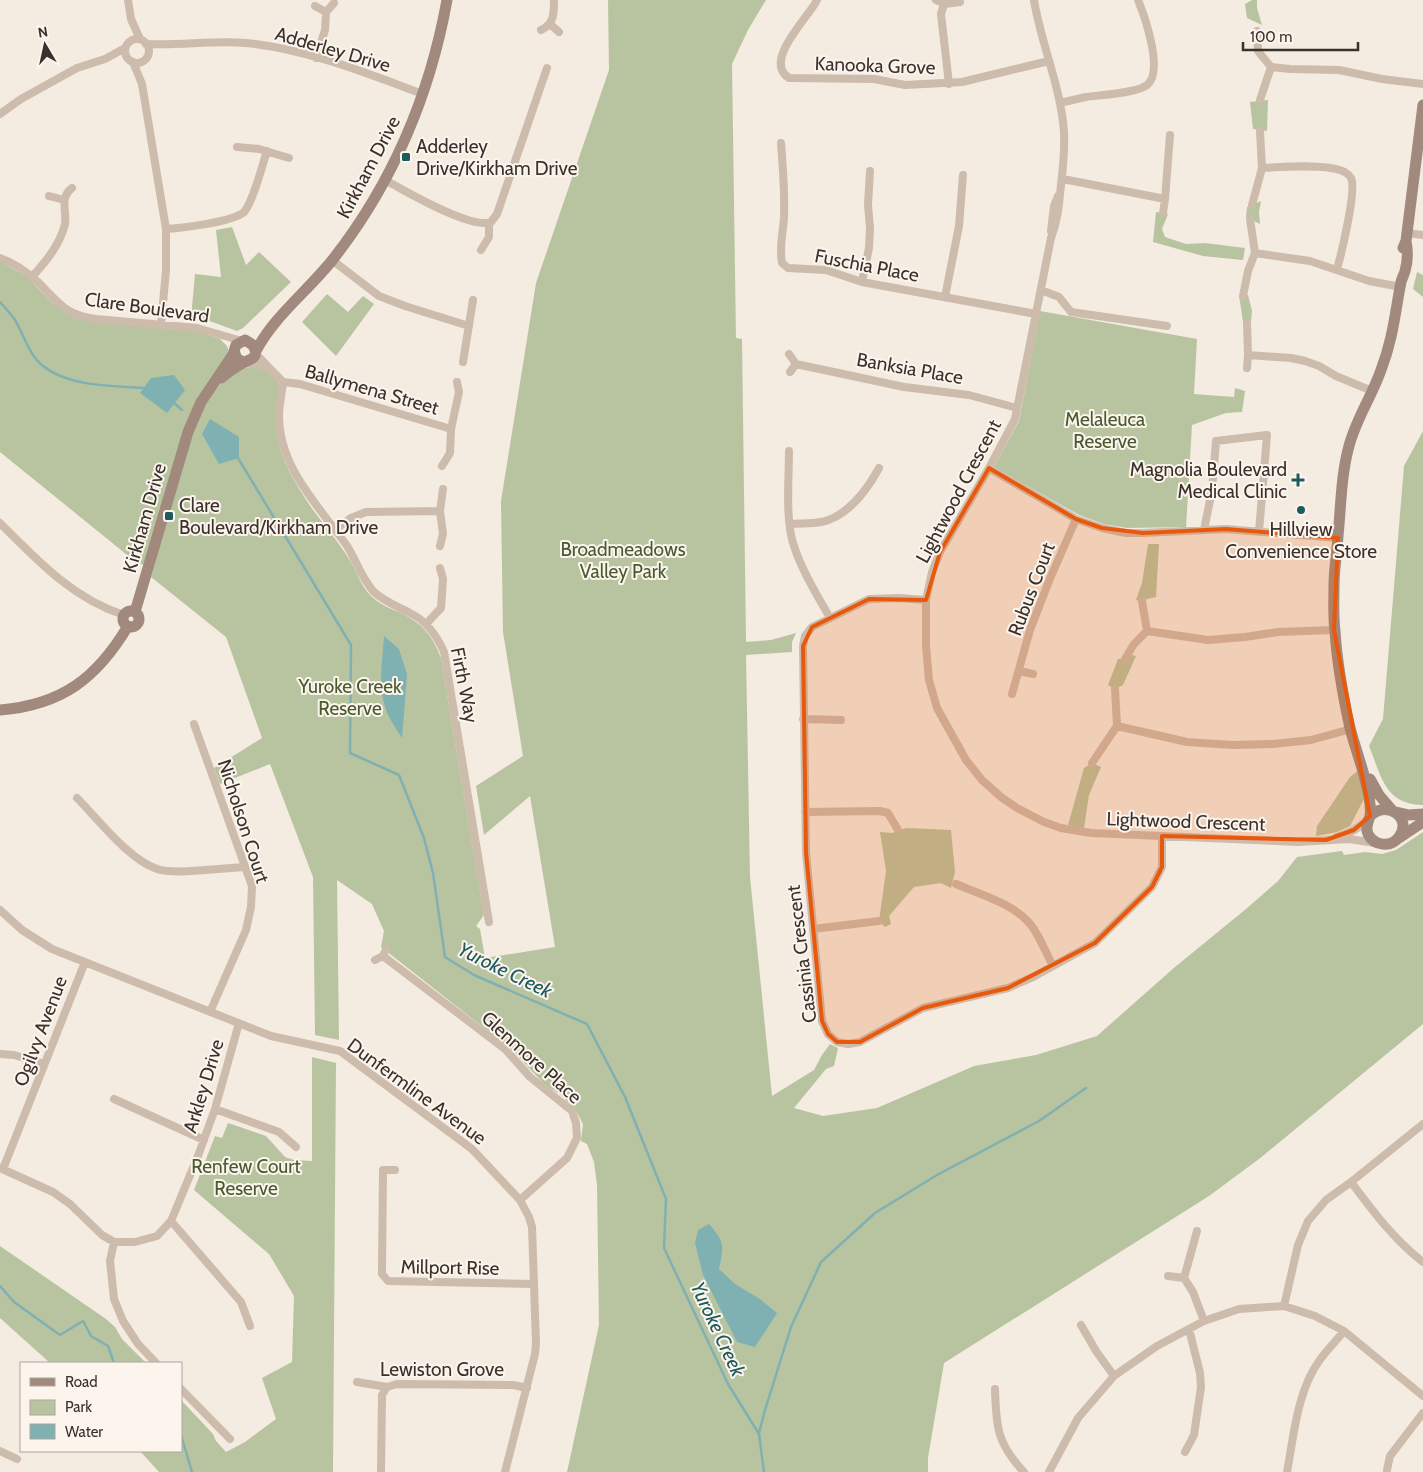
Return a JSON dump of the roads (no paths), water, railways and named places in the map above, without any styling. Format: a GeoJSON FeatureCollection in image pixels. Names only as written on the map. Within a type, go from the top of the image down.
{"type":"FeatureCollection","features":[{"type":"Feature","properties":{"kind":"street"},"geometry":{"type":"LineString","coordinates":[[128,0],[131,19],[125,52],[142,84]]}},
{"type":"Feature","properties":{"kind":"street","name":"Kirkham Drive"},"geometry":{"type":"LineString","coordinates":[[256,352],[271,326],[302,295],[332,260],[365,214],[385,180],[410,128],[423,94],[437,47],[447,0]]}},
{"type":"Feature","properties":{"kind":"street"},"geometry":{"type":"LineString","coordinates":[[540,30],[550,24],[554,14],[554,0]]}},
{"type":"Feature","properties":{"kind":"street","name":"Kanooka Grove"},"geometry":{"type":"LineString","coordinates":[[817,0],[788,40],[782,56],[781,68],[786,77],[792,79],[874,79],[905,85],[949,84],[1049,62]]}},
{"type":"Feature","properties":{"kind":"street"},"geometry":{"type":"LineString","coordinates":[[936,0],[944,4],[960,2]]}},
{"type":"Feature","properties":{"kind":"street","name":"Lightwood Crescent"},"geometry":{"type":"LineString","coordinates":[[1034,0],[1060,103],[1064,130],[1062,182],[1054,206],[1051,238],[1015,419],[940,552],[932,572],[926,600],[927,665],[937,708],[966,760],[982,780],[1001,797],[1018,808],[1044,822],[1061,828],[1091,833],[1298,842],[1355,840],[1377,843]]}},
{"type":"Feature","properties":{"kind":"street"},"geometry":{"type":"LineString","coordinates":[[1060,103],[1138,89],[1147,86],[1154,77],[1147,23],[1138,0]]}},
{"type":"Feature","properties":{"kind":"street"},"geometry":{"type":"LineString","coordinates":[[316,58],[325,30],[326,12],[334,3]]}},
{"type":"Feature","properties":{"kind":"street"},"geometry":{"type":"LineString","coordinates":[[944,4],[941,14],[949,84]]}},
{"type":"Feature","properties":{"kind":"street"},"geometry":{"type":"LineString","coordinates":[[315,6],[326,12]]}},
{"type":"Feature","properties":{"kind":"street"},"geometry":{"type":"LineString","coordinates":[[131,19],[143,42],[146,57],[142,84],[166,230],[167,262],[162,325]]}},
{"type":"Feature","properties":{"kind":"street"},"geometry":{"type":"LineString","coordinates":[[550,24],[559,32]]}},
{"type":"Feature","properties":{"kind":"street"},"geometry":{"type":"LineString","coordinates":[[1257,31],[1258,51],[1270,67],[1344,71],[1382,79],[1423,84]]}},
{"type":"Feature","properties":{"kind":"street"},"geometry":{"type":"LineString","coordinates":[[0,114],[77,68],[105,59],[127,45],[143,42]]}},
{"type":"Feature","properties":{"kind":"street","name":"Adderley Drive"},"geometry":{"type":"LineString","coordinates":[[143,42],[172,45],[211,42],[277,48],[316,58],[423,94]]}},
{"type":"Feature","properties":{"kind":"street","name":"Adderley Drive"},"geometry":{"type":"LineString","coordinates":[[146,57],[172,45]]}},
{"type":"Feature","properties":{"kind":"street"},"geometry":{"type":"LineString","coordinates":[[105,59],[140,62],[146,57]]}},
{"type":"Feature","properties":{"kind":"street"},"geometry":{"type":"LineString","coordinates":[[1260,100],[1270,67]]}},
{"type":"Feature","properties":{"kind":"street"},"geometry":{"type":"LineString","coordinates":[[385,180],[439,209],[480,223],[488,223],[493,220],[547,68]]}},
{"type":"Feature","properties":{"kind":"street"},"geometry":{"type":"LineString","coordinates":[[1423,106],[1407,237],[1402,250],[1400,265],[1401,283],[1394,328],[1388,352],[1355,428],[1345,463],[1334,569],[1334,630],[1339,670],[1351,729],[1364,769],[1370,798],[1366,829],[1372,840],[1377,843],[1389,844],[1423,822]]}},
{"type":"Feature","properties":{"kind":"street"},"geometry":{"type":"LineString","coordinates":[[1252,205],[1262,168],[1260,131]]}},
{"type":"Feature","properties":{"kind":"street"},"geometry":{"type":"LineString","coordinates":[[1163,212],[1170,135]]}},
{"type":"Feature","properties":{"kind":"street","name":"Fuschia Place"},"geometry":{"type":"LineString","coordinates":[[781,143],[784,180],[784,219],[780,253],[782,263],[788,268],[826,270],[862,282],[1036,314]]}},
{"type":"Feature","properties":{"kind":"street"},"geometry":{"type":"LineString","coordinates":[[237,147],[267,151],[289,158]]}},
{"type":"Feature","properties":{"kind":"street"},"geometry":{"type":"LineString","coordinates":[[166,230],[228,219],[240,215],[249,204],[267,151]]}},
{"type":"Feature","properties":{"kind":"street"},"geometry":{"type":"LineString","coordinates":[[1262,168],[1315,167],[1334,169],[1346,172],[1352,179],[1353,188],[1344,242],[1337,269]]}},
{"type":"Feature","properties":{"kind":"street"},"geometry":{"type":"LineString","coordinates":[[862,282],[869,248],[868,205],[870,171]]}},
{"type":"Feature","properties":{"kind":"street"},"geometry":{"type":"LineString","coordinates":[[945,297],[959,226],[962,175]]}},
{"type":"Feature","properties":{"kind":"street"},"geometry":{"type":"LineString","coordinates":[[1062,182],[1165,199]]}},
{"type":"Feature","properties":{"kind":"street"},"geometry":{"type":"LineString","coordinates":[[32,276],[50,256],[62,232],[66,217],[64,200],[66,194],[72,188]]}},
{"type":"Feature","properties":{"kind":"street"},"geometry":{"type":"LineString","coordinates":[[49,196],[64,200]]}},
{"type":"Feature","properties":{"kind":"street"},"geometry":{"type":"LineString","coordinates":[[1243,296],[1248,271],[1256,254],[1250,220]]}},
{"type":"Feature","properties":{"kind":"street"},"geometry":{"type":"LineString","coordinates":[[481,250],[489,237],[488,223]]}},
{"type":"Feature","properties":{"kind":"street"},"geometry":{"type":"LineString","coordinates":[[1407,237],[1423,235]]}},
{"type":"Feature","properties":{"kind":"street"},"geometry":{"type":"LineString","coordinates":[[1256,254],[1310,261],[1369,281],[1401,283]]}},
{"type":"Feature","properties":{"kind":"street","name":"Clare Boulevard"},"geometry":{"type":"LineString","coordinates":[[0,258],[13,263],[32,276],[61,306],[80,316],[204,329],[243,341]]}},
{"type":"Feature","properties":{"kind":"street"},"geometry":{"type":"LineString","coordinates":[[332,260],[380,296],[469,326]]}},
{"type":"Feature","properties":{"kind":"street"},"geometry":{"type":"LineString","coordinates":[[1041,290],[1059,297],[1071,312],[1166,326]]}},
{"type":"Feature","properties":{"kind":"street"},"geometry":{"type":"LineString","coordinates":[[463,362],[473,300]]}},
{"type":"Feature","properties":{"kind":"street"},"geometry":{"type":"LineString","coordinates":[[1247,323],[1247,368]]}},
{"type":"Feature","properties":{"kind":"street","name":"Kirkham Drive"},"geometry":{"type":"LineString","coordinates":[[243,341],[271,326]]}},
{"type":"Feature","properties":{"kind":"street","name":"Clare Boulevard"},"geometry":{"type":"LineString","coordinates":[[220,335],[234,352]]}},
{"type":"Feature","properties":{"kind":"street"},"geometry":{"type":"LineString","coordinates":[[271,370],[237,359],[234,352],[236,344],[243,341],[253,344],[256,352],[284,382]]}},
{"type":"Feature","properties":{"kind":"street","name":"Kirkham Drive"},"geometry":{"type":"LineString","coordinates":[[0,710],[24,708],[52,700],[80,682],[111,654],[129,618],[188,432],[201,402],[216,382],[234,352]]}},
{"type":"Feature","properties":{"kind":"street"},"geometry":{"type":"LineString","coordinates":[[245,362],[253,359],[256,352]]}},
{"type":"Feature","properties":{"kind":"street"},"geometry":{"type":"LineString","coordinates":[[789,354],[796,364],[790,372]]}},
{"type":"Feature","properties":{"kind":"street"},"geometry":{"type":"LineString","coordinates":[[1248,355],[1291,358],[1305,361],[1372,390]]}},
{"type":"Feature","properties":{"kind":"street","name":"Kirkham Drive"},"geometry":{"type":"LineString","coordinates":[[216,382],[245,362]]}},
{"type":"Feature","properties":{"kind":"street","name":"Banksia Place"},"geometry":{"type":"LineString","coordinates":[[796,364],[904,387],[969,395],[1017,408]]}},
{"type":"Feature","properties":{"kind":"street","name":"Ballymena Street"},"geometry":{"type":"LineString","coordinates":[[284,382],[300,384],[451,429]]}},
{"type":"Feature","properties":{"kind":"street","name":"Firth Way"},"geometry":{"type":"LineString","coordinates":[[284,382],[279,416],[282,441],[290,466],[353,555],[372,590],[384,601],[412,614],[426,624],[438,638],[444,652],[489,922]]}},
{"type":"Feature","properties":{"kind":"street","name":"Ballymena Street"},"geometry":{"type":"LineString","coordinates":[[442,466],[450,453],[451,429],[459,392],[457,382]]}},
{"type":"Feature","properties":{"kind":"street"},"geometry":{"type":"LineString","coordinates":[[1204,530],[1212,490],[1216,441],[1267,435],[1259,532]]}},
{"type":"Feature","properties":{"kind":"street"},"geometry":{"type":"LineString","coordinates":[[789,451],[790,524],[796,552],[830,618]]}},
{"type":"Feature","properties":{"kind":"street"},"geometry":{"type":"LineString","coordinates":[[790,524],[820,522],[841,514],[858,498],[879,468]]}},
{"type":"Feature","properties":{"kind":"street"},"geometry":{"type":"LineString","coordinates":[[989,468],[1076,520],[1126,533],[1226,529],[1338,538]]}},
{"type":"Feature","properties":{"kind":"street"},"geometry":{"type":"LineString","coordinates":[[440,546],[443,534],[440,511],[442,489]]}},
{"type":"Feature","properties":{"kind":"street"},"geometry":{"type":"LineString","coordinates":[[335,530],[351,518],[366,512],[440,511]]}},
{"type":"Feature","properties":{"kind":"street","name":"Rubus Court"},"geometry":{"type":"LineString","coordinates":[[1012,694],[1030,630],[1076,520]]}},
{"type":"Feature","properties":{"kind":"street"},"geometry":{"type":"LineString","coordinates":[[2,529],[74,592],[129,618]]}},
{"type":"Feature","properties":{"kind":"street"},"geometry":{"type":"LineString","coordinates":[[426,624],[441,608],[443,580],[440,568]]}},
{"type":"Feature","properties":{"kind":"street","name":"Cassinia Crescent"},"geometry":{"type":"LineString","coordinates":[[926,600],[899,598],[869,599],[812,627],[806,636],[803,646],[806,853],[822,1021],[828,1034],[837,1042],[848,1044],[860,1042],[923,1008],[1008,988],[1033,977],[1095,943],[1152,887],[1162,867],[1162,836]]}},
{"type":"Feature","properties":{"kind":"street"},"geometry":{"type":"LineString","coordinates":[[1142,601],[1147,631]]}},
{"type":"Feature","properties":{"kind":"street"},"geometry":{"type":"LineString","coordinates":[[1147,631],[1208,640],[1278,632],[1334,630]]}},
{"type":"Feature","properties":{"kind":"street"},"geometry":{"type":"LineString","coordinates":[[1125,659],[1134,644],[1147,631]]}},
{"type":"Feature","properties":{"kind":"street"},"geometry":{"type":"LineString","coordinates":[[1019,671],[1033,674]]}},
{"type":"Feature","properties":{"kind":"street"},"geometry":{"type":"LineString","coordinates":[[1092,763],[1117,726],[1115,689]]}},
{"type":"Feature","properties":{"kind":"street"},"geometry":{"type":"LineString","coordinates":[[803,719],[841,720]]}},
{"type":"Feature","properties":{"kind":"street","name":"Nicholson Court"},"geometry":{"type":"LineString","coordinates":[[194,724],[252,886],[251,908],[246,930],[210,1012]]}},
{"type":"Feature","properties":{"kind":"street"},"geometry":{"type":"LineString","coordinates":[[1117,726],[1187,742],[1233,746],[1311,740],[1351,729]]}},
{"type":"Feature","properties":{"kind":"street"},"geometry":{"type":"LineString","coordinates":[[1364,769],[1379,795],[1400,818],[1403,824],[1399,838]]}},
{"type":"Feature","properties":{"kind":"street"},"geometry":{"type":"LineString","coordinates":[[76,798],[134,856],[158,869],[175,871],[245,867]]}},
{"type":"Feature","properties":{"kind":"street"},"geometry":{"type":"LineString","coordinates":[[1369,817],[1380,809],[1409,814],[1423,814]]}},
{"type":"Feature","properties":{"kind":"street"},"geometry":{"type":"LineString","coordinates":[[805,812],[880,811],[888,813],[898,830]]}},
{"type":"Feature","properties":{"kind":"street","name":"Lightwood Crescent"},"geometry":{"type":"LineString","coordinates":[[1326,840],[1348,834],[1361,826],[1369,817]]}},
{"type":"Feature","properties":{"kind":"street"},"geometry":{"type":"LineString","coordinates":[[956,884],[1012,908],[1022,916],[1032,926],[1053,966]]}},
{"type":"Feature","properties":{"kind":"street","name":"Dunfermline Avenue"},"geometry":{"type":"LineString","coordinates":[[0,910],[22,930],[52,949],[271,1036],[340,1051],[472,1149],[520,1200],[530,1217],[532,1227],[536,1343],[534,1360],[505,1472]]}},
{"type":"Feature","properties":{"kind":"street"},"geometry":{"type":"LineString","coordinates":[[813,929],[878,920]]}},
{"type":"Feature","properties":{"kind":"street","name":"Glenmore Place"},"geometry":{"type":"LineString","coordinates":[[381,955],[505,1049],[530,1077],[572,1111],[576,1123],[577,1138],[571,1152],[567,1158],[520,1200]]}},
{"type":"Feature","properties":{"kind":"street","name":"Ogilvy Avenue"},"geometry":{"type":"LineString","coordinates":[[2,1168],[85,962]]}},
{"type":"Feature","properties":{"kind":"street","name":"Arkley Drive"},"geometry":{"type":"LineString","coordinates":[[114,1242],[135,1242],[157,1236],[171,1221],[215,1108],[239,1023]]}},
{"type":"Feature","properties":{"kind":"street"},"geometry":{"type":"LineString","coordinates":[[0,1054],[14,1055],[44,1064]]}},
{"type":"Feature","properties":{"kind":"street"},"geometry":{"type":"LineString","coordinates":[[114,1099],[204,1140]]}},
{"type":"Feature","properties":{"kind":"street"},"geometry":{"type":"LineString","coordinates":[[215,1108],[279,1132],[296,1147]]}},
{"type":"Feature","properties":{"kind":"street"},"geometry":{"type":"LineString","coordinates":[[1284,1306],[1298,1245],[1308,1220],[1326,1200],[1423,1124]]}},
{"type":"Feature","properties":{"kind":"street"},"geometry":{"type":"LineString","coordinates":[[2,1168],[53,1192],[70,1204],[102,1235],[114,1242],[110,1261],[114,1299],[123,1321],[138,1344],[155,1362]]}},
{"type":"Feature","properties":{"kind":"street","name":"Millport Rise"},"geometry":{"type":"LineString","coordinates":[[395,1170],[381,1168],[382,1274],[388,1282],[534,1284]]}},
{"type":"Feature","properties":{"kind":"street"},"geometry":{"type":"LineString","coordinates":[[1351,1182],[1376,1215],[1405,1248],[1423,1262]]}},
{"type":"Feature","properties":{"kind":"street"},"geometry":{"type":"LineString","coordinates":[[171,1221],[241,1302],[250,1326]]}},
{"type":"Feature","properties":{"kind":"street"},"geometry":{"type":"LineString","coordinates":[[1197,1230],[1184,1278],[1193,1292],[1204,1321]]}},
{"type":"Feature","properties":{"kind":"street"},"geometry":{"type":"LineString","coordinates":[[1168,1276],[1184,1278]]}},
{"type":"Feature","properties":{"kind":"street"},"geometry":{"type":"LineString","coordinates":[[1048,1472],[1078,1418],[1114,1376],[1158,1346],[1189,1329],[1204,1321],[1239,1309],[1284,1306],[1314,1316],[1344,1331],[1423,1396]]}},
{"type":"Feature","properties":{"kind":"street"},"geometry":{"type":"LineString","coordinates":[[1081,1325],[1096,1351],[1114,1376]]}},
{"type":"Feature","properties":{"kind":"street"},"geometry":{"type":"LineString","coordinates":[[1185,1452],[1194,1435],[1201,1387],[1200,1373],[1189,1329]]}},
{"type":"Feature","properties":{"kind":"street"},"geometry":{"type":"LineString","coordinates":[[1287,1472],[1307,1382],[1319,1361],[1344,1331]]}},
{"type":"Feature","properties":{"kind":"street","name":"Lewiston Grove"},"geometry":{"type":"LineString","coordinates":[[357,1382],[387,1387],[397,1384],[513,1385],[527,1388]]}},
{"type":"Feature","properties":{"kind":"street"},"geometry":{"type":"LineString","coordinates":[[381,1472],[382,1395],[387,1387]]}},
{"type":"Feature","properties":{"kind":"street"},"geometry":{"type":"LineString","coordinates":[[995,1389],[996,1423],[1002,1442],[1013,1460],[1024,1472]]}},
{"type":"Feature","properties":{"kind":"street"},"geometry":{"type":"LineString","coordinates":[[182,1390],[230,1439]]}},
{"type":"Feature","properties":{"kind":"street"},"geometry":{"type":"LineString","coordinates":[[1386,1470],[1390,1456],[1423,1413]]}},
{"type":"Feature","properties":{"kind":"street"},"geometry":{"type":"LineString","coordinates":[[0,1451],[17,1458]]}},
{"type":"Feature","properties":{"kind":"water"},"geometry":{"type":"Polygon","coordinates":[[[174,375],[185,390],[167,413],[140,393],[151,378],[174,375]]]}},
{"type":"Feature","properties":{"kind":"water"},"geometry":{"type":"Polygon","coordinates":[[[210,419],[239,437],[239,458],[219,464],[202,434],[210,419]]]}},
{"type":"Feature","properties":{"kind":"water"},"geometry":{"type":"Polygon","coordinates":[[[384,636],[399,649],[407,674],[402,738],[387,712],[382,695],[381,678],[384,636]]]}},
{"type":"Feature","properties":{"kind":"water"},"geometry":{"type":"Polygon","coordinates":[[[709,1224],[721,1240],[722,1255],[719,1269],[735,1284],[760,1299],[777,1313],[755,1347],[737,1342],[703,1275],[695,1243],[698,1230],[709,1224]]]}},
{"type":"Feature","properties":{"kind":"waterway"},"geometry":{"type":"LineString","coordinates":[[0,302],[15,320],[34,356],[43,366],[54,373],[79,382],[106,386],[145,388]]}},
{"type":"Feature","properties":{"kind":"waterway"},"geometry":{"type":"LineString","coordinates":[[173,402],[182,410]]}},
{"type":"Feature","properties":{"kind":"waterway","name":"Yuroke Creek"},"geometry":{"type":"LineString","coordinates":[[238,458],[351,645],[350,753],[399,775],[424,838],[433,873],[445,957],[474,975],[587,1024],[625,1097],[666,1199],[664,1248],[728,1384],[759,1434],[764,1472]]}},
{"type":"Feature","properties":{"kind":"waterway"},"geometry":{"type":"LineString","coordinates":[[759,1433],[791,1327],[821,1262],[875,1213],[937,1175],[1039,1121],[1086,1088]]}},
{"type":"Feature","properties":{"kind":"waterway"},"geometry":{"type":"LineString","coordinates":[[0,1286],[14,1302],[60,1335],[83,1321],[91,1336],[108,1346],[114,1362]]}},
{"type":"Feature","properties":{"kind":"waterway"},"geometry":{"type":"LineString","coordinates":[[182,1438],[192,1472]]}},
{"type":"Feature","properties":{"kind":"place","name":"Adderley Drive/Kirkham Drive"},"geometry":{"type":"Point","coordinates":[406,157]}},
{"type":"Feature","properties":{"kind":"place","name":"Magnolia Boulevard Medical Clinic"},"geometry":{"type":"Point","coordinates":[1298,480]}},
{"type":"Feature","properties":{"kind":"place","name":"Hillview Convenience Store"},"geometry":{"type":"Point","coordinates":[1301,510]}},
{"type":"Feature","properties":{"kind":"place","name":"Clare Boulevard/Kirkham Drive"},"geometry":{"type":"Point","coordinates":[169,516]}},
{"type":"Feature","properties":{"kind":"park label","name":"Melaleuca Reserve"},"geometry":{"type":"Point","coordinates":[1105,430]}},
{"type":"Feature","properties":{"kind":"park label","name":"Broadmeadows Valley Park"},"geometry":{"type":"Point","coordinates":[623,560]}},
{"type":"Feature","properties":{"kind":"park label","name":"Yuroke Creek Reserve"},"geometry":{"type":"Point","coordinates":[350,697]}},
{"type":"Feature","properties":{"kind":"park label","name":"Renfew Court Reserve"},"geometry":{"type":"Point","coordinates":[246,1177]}}]}
